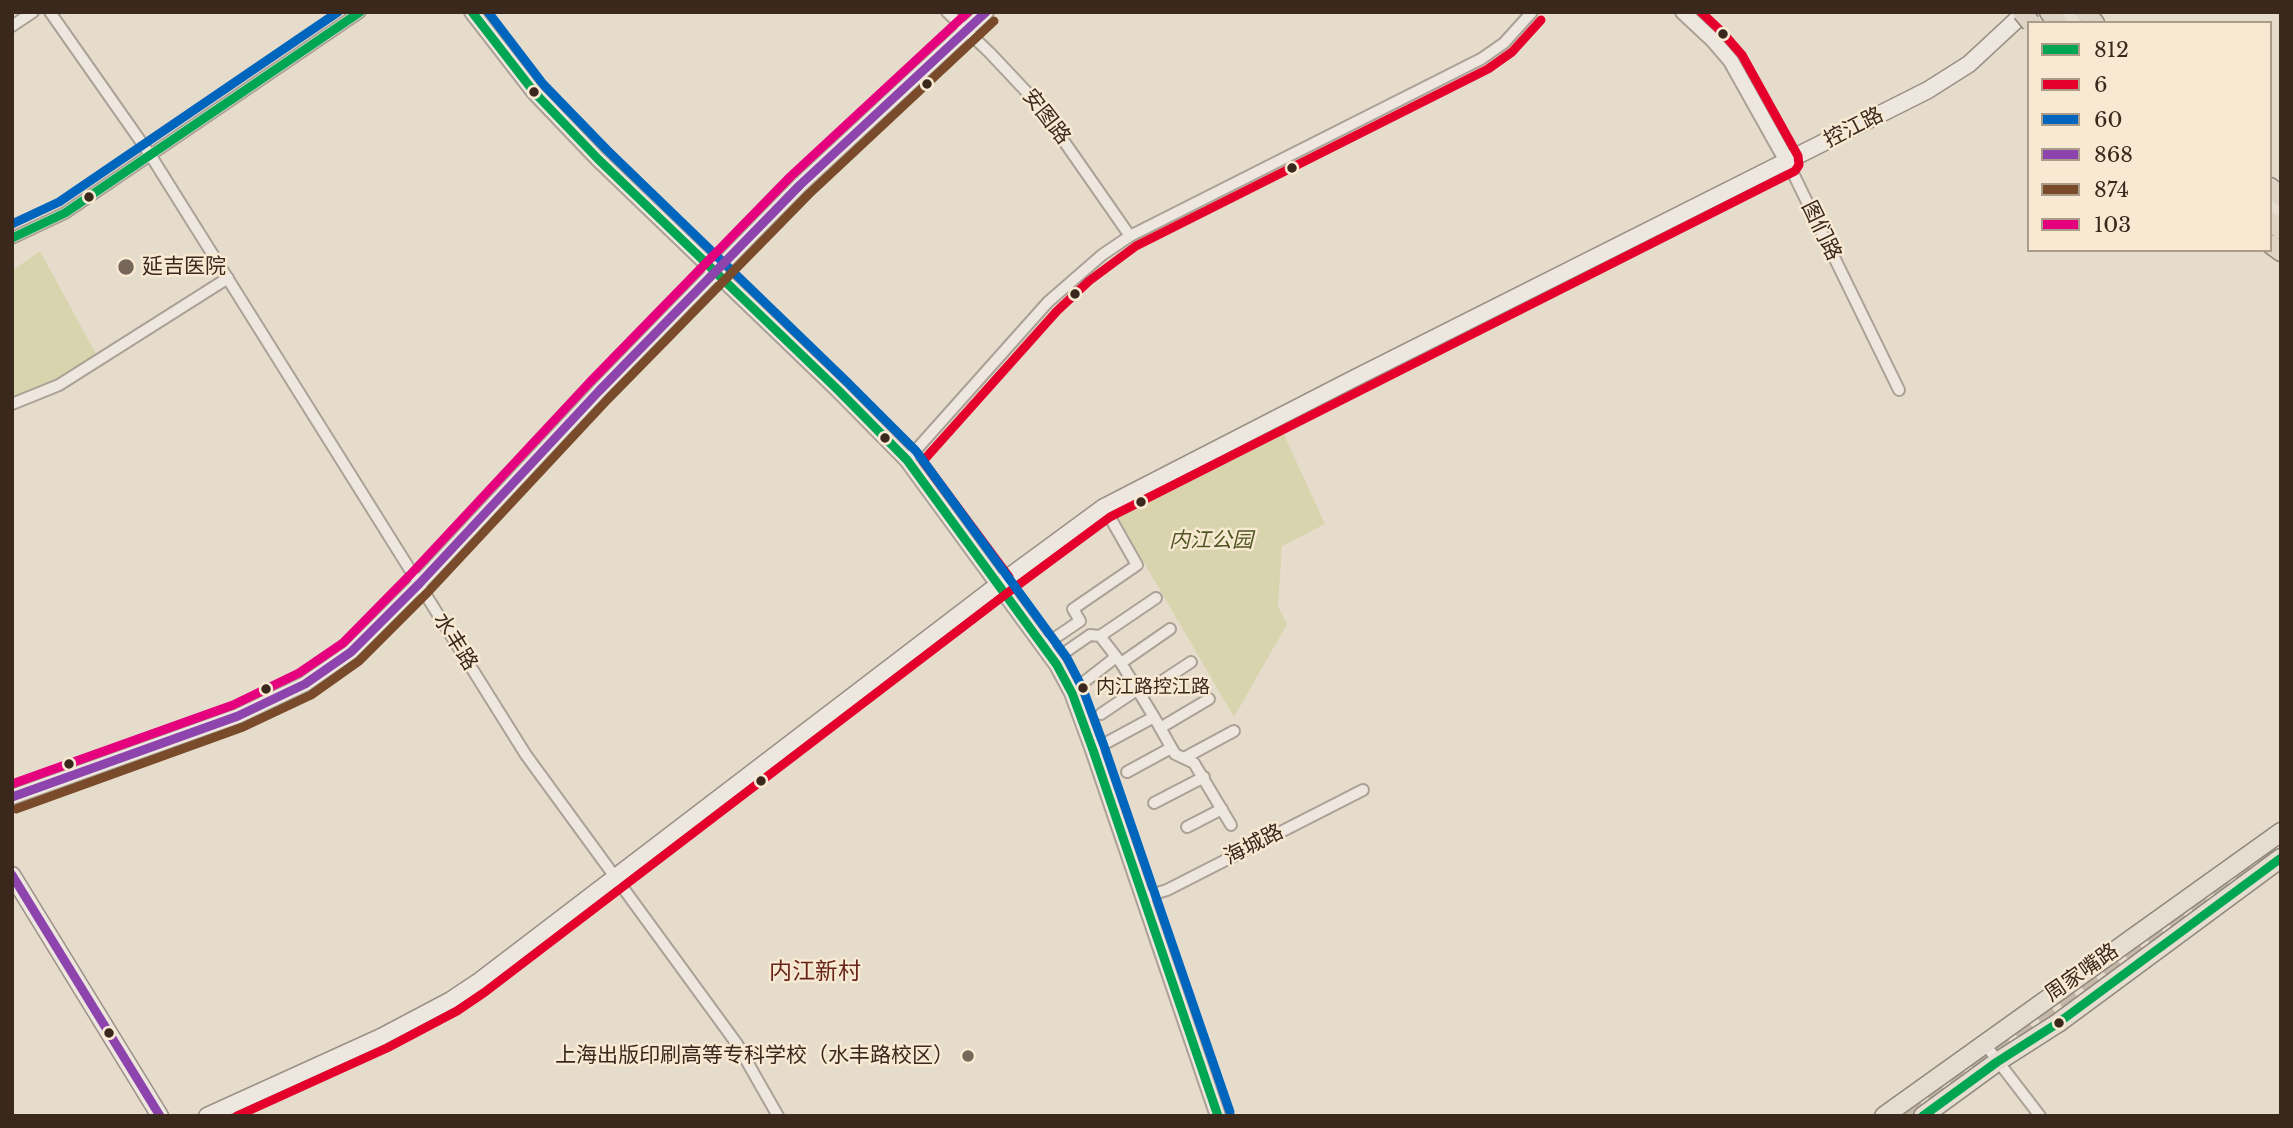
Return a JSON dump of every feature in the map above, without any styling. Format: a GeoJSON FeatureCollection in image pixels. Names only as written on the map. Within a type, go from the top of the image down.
{"type":"FeatureCollection","features":[{"type":"Feature","properties":{"kind":"main road","name":"控江路"},"geometry":{"type":"LineString","coordinates":[[207,1116],[380,1037],[451,1000],[509,960],[999,584],[1104,507],[1928,90],[1969,64],[2023,12]]}},
{"type":"Feature","properties":{"kind":"main road","name":"周家嘴路"},"geometry":{"type":"LineString","coordinates":[[1884,1116],[2281,832]]}},
{"type":"Feature","properties":{"kind":"main road","name":"周家嘴路"},"geometry":{"type":"LineString","coordinates":[[1923,1116],[1997,1062],[2058,1023],[2281,859]]}},
{"type":"Feature","properties":{"kind":"main road"},"geometry":{"type":"LineString","coordinates":[[12,875],[160,1116]]}},
{"type":"Feature","properties":{"kind":"main road"},"geometry":{"type":"LineString","coordinates":[[12,894],[103,1039],[147,1116]]}},
{"type":"Feature","properties":{"kind":"main road"},"geometry":{"type":"LineString","coordinates":[[1896,1116],[1973,1060]]}},
{"type":"Feature","properties":{"kind":"street"},"geometry":{"type":"LineString","coordinates":[[12,26],[33,12]]}},
{"type":"Feature","properties":{"kind":"street","name":"水丰路"},"geometry":{"type":"LineString","coordinates":[[50,12],[151,156],[526,755],[737,1044],[778,1116]]}},
{"type":"Feature","properties":{"kind":"street"},"geometry":{"type":"LineString","coordinates":[[12,238],[65,213],[360,12]]}},
{"type":"Feature","properties":{"kind":"street"},"geometry":{"type":"LineString","coordinates":[[472,12],[534,92],[598,159],[907,460],[1057,665],[1072,693],[1093,750],[1218,1116]]}},
{"type":"Feature","properties":{"kind":"street","name":"安图路"},"geometry":{"type":"LineString","coordinates":[[947,12],[1038,104],[1130,236]]}},
{"type":"Feature","properties":{"kind":"street"},"geometry":{"type":"LineString","coordinates":[[12,797],[238,716],[306,684],[351,652],[419,584],[599,391],[833,153],[986,12]]}},
{"type":"Feature","properties":{"kind":"street"},"geometry":{"type":"LineString","coordinates":[[907,460],[1048,302],[1081,272],[1130,236],[1481,59],[1504,43],[1532,12]]}},
{"type":"Feature","properties":{"kind":"street","name":"图们路"},"geometry":{"type":"LineString","coordinates":[[1683,12],[1731,61],[1787,161],[1899,390]]}},
{"type":"Feature","properties":{"kind":"street"},"geometry":{"type":"LineString","coordinates":[[12,404],[59,385],[228,278]]}},
{"type":"Feature","properties":{"kind":"street"},"geometry":{"type":"LineString","coordinates":[[1043,646],[1080,621],[1073,609],[1137,565],[1104,507]]}},
{"type":"Feature","properties":{"kind":"street"},"geometry":{"type":"LineString","coordinates":[[1064,653],[1090,635],[1100,636],[1156,598]]}},
{"type":"Feature","properties":{"kind":"street"},"geometry":{"type":"LineString","coordinates":[[1084,682],[1170,629]]}},
{"type":"Feature","properties":{"kind":"street"},"geometry":{"type":"LineString","coordinates":[[1100,636],[1119,660],[1175,754],[1194,763],[1231,825]]}},
{"type":"Feature","properties":{"kind":"street"},"geometry":{"type":"LineString","coordinates":[[1101,714],[1191,662]]}},
{"type":"Feature","properties":{"kind":"street"},"geometry":{"type":"LineString","coordinates":[[1093,750],[1209,699]]}},
{"type":"Feature","properties":{"kind":"street"},"geometry":{"type":"LineString","coordinates":[[1184,758],[1234,731]]}},
{"type":"Feature","properties":{"kind":"street"},"geometry":{"type":"LineString","coordinates":[[1127,772],[1171,748]]}},
{"type":"Feature","properties":{"kind":"street"},"geometry":{"type":"LineString","coordinates":[[1154,803],[1204,777]]}},
{"type":"Feature","properties":{"kind":"street","name":"海城路"},"geometry":{"type":"LineString","coordinates":[[1144,897],[1167,890],[1363,790]]}},
{"type":"Feature","properties":{"kind":"street"},"geometry":{"type":"LineString","coordinates":[[1187,827],[1222,809]]}},
{"type":"Feature","properties":{"kind":"street"},"geometry":{"type":"LineString","coordinates":[[1984,1043],[2040,1116]]}},
{"type":"Feature","properties":{"kind":"green space"},"geometry":{"type":"Polygon","coordinates":[[[40,251],[96,354],[72,374],[12,406],[12,271],[40,251]]]}},
{"type":"Feature","properties":{"kind":"green space","name":"内江公园"},"geometry":{"type":"Polygon","coordinates":[[[1280,426],[1325,524],[1282,546],[1278,606],[1287,624],[1234,717],[1114,511],[1280,426]]]}},
{"type":"Feature","properties":{"kind":"tunnel"},"geometry":{"type":"LineString","coordinates":[[1908,1116],[2281,848]]}},
{"type":"Feature","properties":{"kind":"transit line","name":"60"},"geometry":{"type":"LineString","coordinates":[[12,224],[59,202],[338,12]]}},
{"type":"Feature","properties":{"kind":"transit line","name":"812"},"geometry":{"type":"LineString","coordinates":[[12,238],[65,213],[360,12]]}},
{"type":"Feature","properties":{"kind":"transit line","name":"812"},"geometry":{"type":"LineString","coordinates":[[472,12],[534,92],[598,159],[907,460],[1057,665],[1072,693],[1093,750],[1218,1116]]}},
{"type":"Feature","properties":{"kind":"transit line","name":"60"},"geometry":{"type":"LineString","coordinates":[[488,12],[543,84],[607,150],[916,451],[1067,658],[1083,689],[1104,746],[1230,1112]]}},
{"type":"Feature","properties":{"kind":"transit line","name":"103"},"geometry":{"type":"LineString","coordinates":[[12,784],[233,705],[299,673],[343,643],[590,382],[791,176],[968,12]]}},
{"type":"Feature","properties":{"kind":"transit line","name":"868"},"geometry":{"type":"LineString","coordinates":[[12,797],[238,716],[305,684],[351,652],[419,584],[599,391],[800,185],[986,12]]}},
{"type":"Feature","properties":{"kind":"transit line","name":"6"},"geometry":{"type":"LineString","coordinates":[[237,1116],[387,1048],[457,1011],[485,992],[1110,517],[1795,171],[1799,165],[1798,156],[1742,55],[1701,12]]}},
{"type":"Feature","properties":{"kind":"transit line","name":"6"},"geometry":{"type":"LineString","coordinates":[[1009,577],[923,461],[1057,311],[1089,281],[1136,246],[1488,69],[1512,52],[1541,20]]}},
{"type":"Feature","properties":{"kind":"transit line","name":"874"},"geometry":{"type":"LineString","coordinates":[[16,809],[243,727],[311,695],[359,661],[428,592],[608,399],[809,194],[994,21]]}},
{"type":"Feature","properties":{"kind":"transit line","name":"812"},"geometry":{"type":"LineString","coordinates":[[1923,1116],[1997,1062],[2058,1023],[2281,858]]}},
{"type":"Feature","properties":{"kind":"transit line","name":"868"},"geometry":{"type":"LineString","coordinates":[[12,875],[160,1116]]}},
{"type":"Feature","properties":{"kind":"place","name":"延吉医院"},"geometry":{"type":"Point","coordinates":[126,267]}},
{"type":"Feature","properties":{"kind":"place","name":"内江路控江路"},"geometry":{"type":"Point","coordinates":[1083,688]}},
{"type":"Feature","properties":{"kind":"place","name":"上海出版印刷高等专科学校（水丰路校区）"},"geometry":{"type":"Point","coordinates":[968,1056]}},
{"type":"Feature","properties":{"kind":"district","name":"内江新村"},"geometry":{"type":"Point","coordinates":[815,973]}}]}
